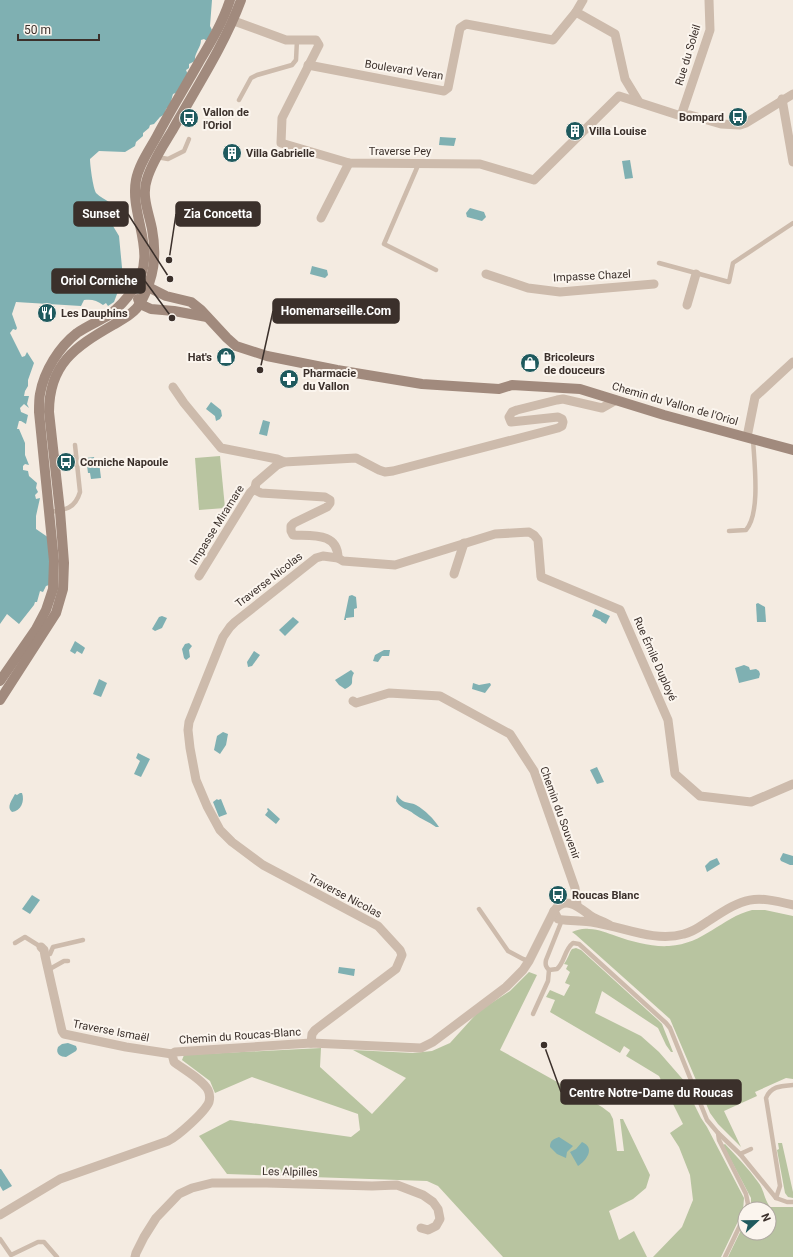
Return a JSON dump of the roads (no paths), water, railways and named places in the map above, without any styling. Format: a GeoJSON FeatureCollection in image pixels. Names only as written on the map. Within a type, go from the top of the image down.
{"type":"FeatureCollection","features":[{"type":"Feature","properties":{"kind":"main road"},"geometry":{"type":"LineString","coordinates":[[0,681],[36,629],[46,610],[52,589],[54,561],[39,412],[40,394],[44,378],[55,357],[69,341],[78,333],[119,307],[133,290],[142,272],[145,251],[135,195],[136,179],[143,162],[165,121],[220,26],[230,0]]}},
{"type":"Feature","properties":{"kind":"main road"},"geometry":{"type":"LineString","coordinates":[[0,700],[56,613],[63,588],[64,562],[60,510],[49,412],[49,397],[54,382],[62,364],[76,348],[86,340],[124,318],[135,310],[140,304],[148,287],[155,258],[152,230],[145,195],[146,180],[157,157],[234,20],[241,0]]}},
{"type":"Feature","properties":{"kind":"main road"},"geometry":{"type":"LineString","coordinates":[[133,290],[148,287]]}},
{"type":"Feature","properties":{"kind":"main road","name":"Chemin du Vallon de l'Oriol"},"geometry":{"type":"LineString","coordinates":[[148,287],[166,296],[191,302],[201,310],[236,346],[282,360],[422,384],[499,389],[512,385],[580,389],[793,450]]}},
{"type":"Feature","properties":{"kind":"main road"},"geometry":{"type":"LineString","coordinates":[[133,290],[140,304],[151,309],[174,311],[207,317]]}},
{"type":"Feature","properties":{"kind":"street"},"geometry":{"type":"LineString","coordinates":[[583,0],[576,12],[615,34],[625,79],[639,102]]}},
{"type":"Feature","properties":{"kind":"street","name":"Rue du Soleil"},"geometry":{"type":"LineString","coordinates":[[681,116],[710,30],[709,0]]}},
{"type":"Feature","properties":{"kind":"street","name":"Boulevard Veran"},"geometry":{"type":"LineString","coordinates":[[308,65],[444,91],[448,88],[460,28],[466,24],[553,40],[576,12]]}},
{"type":"Feature","properties":{"kind":"street","name":"Traverse Pey"},"geometry":{"type":"LineString","coordinates":[[234,20],[286,40],[316,40],[319,45],[282,118],[281,143],[349,163],[480,164],[534,180],[619,96],[681,116],[690,115],[721,124],[740,125],[746,123],[782,99],[793,94]]}},
{"type":"Feature","properties":{"kind":"street"},"geometry":{"type":"LineString","coordinates":[[782,99],[793,162]]}},
{"type":"Feature","properties":{"kind":"street"},"geometry":{"type":"LineString","coordinates":[[321,218],[349,163]]}},
{"type":"Feature","properties":{"kind":"street","name":"Impasse Chazel"},"geometry":{"type":"LineString","coordinates":[[486,274],[528,288],[560,292],[654,284]]}},
{"type":"Feature","properties":{"kind":"street"},"geometry":{"type":"LineString","coordinates":[[687,305],[696,274]]}},
{"type":"Feature","properties":{"kind":"street"},"geometry":{"type":"LineString","coordinates":[[750,438],[755,397],[793,362]]}},
{"type":"Feature","properties":{"kind":"street"},"geometry":{"type":"LineString","coordinates":[[173,387],[184,403],[221,448],[277,458],[284,462]]}},
{"type":"Feature","properties":{"kind":"street"},"geometry":{"type":"LineString","coordinates":[[255,488],[256,483],[260,479],[284,462],[356,458],[379,470],[385,472],[393,471],[562,426],[562,419],[558,417],[512,422],[509,417],[512,412],[517,410],[563,399],[602,408],[616,400]]}},
{"type":"Feature","properties":{"kind":"street","name":"Traverse Nicolas"},"geometry":{"type":"LineString","coordinates":[[255,488],[256,491],[261,493],[325,497],[330,500],[327,507],[294,523],[291,526],[290,531],[293,535],[327,538],[336,546],[338,550],[338,558],[323,556],[316,558],[230,627],[223,637],[189,722],[188,730],[196,780],[207,806],[220,830],[232,842],[263,865],[378,926],[400,950],[402,955],[396,969],[315,1030],[312,1034],[311,1043]]}},
{"type":"Feature","properties":{"kind":"street","name":"Impasse Miramare"},"geometry":{"type":"LineString","coordinates":[[199,576],[250,493],[255,488]]}},
{"type":"Feature","properties":{"kind":"street","name":"Rue Émile Duployé"},"geometry":{"type":"LineString","coordinates":[[338,558],[343,561],[395,565],[495,534],[529,532],[538,540],[541,577],[620,610],[668,720],[675,774],[700,796],[751,802],[793,784]]}},
{"type":"Feature","properties":{"kind":"street"},"geometry":{"type":"LineString","coordinates":[[454,574],[464,543]]}},
{"type":"Feature","properties":{"kind":"street","name":"Chemin du Souvenir"},"geometry":{"type":"LineString","coordinates":[[353,700],[356,703],[389,693],[440,696],[510,734],[534,771],[575,888],[577,905]]}},
{"type":"Feature","properties":{"kind":"street"},"geometry":{"type":"LineString","coordinates":[[611,926],[592,916],[577,905],[569,903],[561,904],[556,907],[554,911],[558,919],[579,920],[611,926],[654,937],[684,934],[694,930],[731,906],[745,900],[767,900],[793,905]]}},
{"type":"Feature","properties":{"kind":"street","name":"Chemin du Roucas-Blanc"},"geometry":{"type":"LineString","coordinates":[[0,1215],[60,1179],[168,1141],[177,1136],[206,1108],[210,1097],[209,1092],[203,1084],[174,1062],[172,1054],[178,1051],[311,1043],[420,1048],[433,1042],[506,987],[523,970],[530,961],[554,911]]}},
{"type":"Feature","properties":{"kind":"street","name":"Traverse Ismaël"},"geometry":{"type":"LineString","coordinates":[[41,947],[44,950],[62,1031],[64,1034],[126,1047],[172,1054]]}},
{"type":"Feature","properties":{"kind":"street","name":"Les Alpilles"},"geometry":{"type":"LineString","coordinates":[[135,1257],[141,1242],[156,1218],[179,1194],[192,1188],[212,1183],[372,1186],[397,1185],[422,1195],[433,1202],[438,1209],[440,1219],[436,1226],[428,1230],[421,1228]]}},
{"type":"Feature","properties":{"kind":"lane"},"geometry":{"type":"LineString","coordinates":[[239,100],[251,78],[292,65],[296,60],[297,40]]}},
{"type":"Feature","properties":{"kind":"lane"},"geometry":{"type":"LineString","coordinates":[[157,157],[168,159],[184,151],[190,139]]}},
{"type":"Feature","properties":{"kind":"lane"},"geometry":{"type":"LineString","coordinates":[[419,163],[384,244],[436,270]]}},
{"type":"Feature","properties":{"kind":"lane"},"geometry":{"type":"LineString","coordinates":[[659,263],[729,282],[733,263],[793,223]]}},
{"type":"Feature","properties":{"kind":"lane"},"geometry":{"type":"LineString","coordinates":[[729,531],[746,530],[750,525],[755,502],[750,438]]}},
{"type":"Feature","properties":{"kind":"lane"},"geometry":{"type":"LineString","coordinates":[[49,512],[71,507],[78,499],[80,492],[75,445]]}},
{"type":"Feature","properties":{"kind":"lane"},"geometry":{"type":"LineString","coordinates":[[479,909],[508,951],[530,961]]}},
{"type":"Feature","properties":{"kind":"lane"},"geometry":{"type":"LineString","coordinates":[[550,970],[545,964],[562,920]]}},
{"type":"Feature","properties":{"kind":"lane"},"geometry":{"type":"LineString","coordinates":[[15,943],[25,937],[41,947]]}},
{"type":"Feature","properties":{"kind":"lane"},"geometry":{"type":"LineString","coordinates":[[45,956],[50,954],[53,948],[57,945],[83,940]]}},
{"type":"Feature","properties":{"kind":"lane"},"geometry":{"type":"LineString","coordinates":[[550,970],[554,971],[559,967],[568,946],[573,943],[579,944],[666,1023],[670,1028],[707,1120],[740,1154],[776,1198],[787,1202],[793,1202]]}},
{"type":"Feature","properties":{"kind":"lane"},"geometry":{"type":"LineString","coordinates":[[48,970],[64,961],[68,961]]}},
{"type":"Feature","properties":{"kind":"lane"},"geometry":{"type":"LineString","coordinates":[[533,1014],[548,981],[550,970]]}},
{"type":"Feature","properties":{"kind":"lane"},"geometry":{"type":"LineString","coordinates":[[776,1198],[780,1186],[766,1098],[768,1092],[778,1086],[793,1085]]}},
{"type":"Feature","properties":{"kind":"lane"},"geometry":{"type":"LineString","coordinates":[[718,1133],[719,1140],[746,1194],[747,1201]]}},
{"type":"Feature","properties":{"kind":"lane"},"geometry":{"type":"LineString","coordinates":[[740,1154],[751,1149]]}},
{"type":"Feature","properties":{"kind":"lane"},"geometry":{"type":"LineString","coordinates":[[725,1257],[737,1231]]}},
{"type":"Feature","properties":{"kind":"lane"},"geometry":{"type":"LineString","coordinates":[[0,1239],[11,1256],[38,1242],[44,1242],[57,1257]]}},
{"type":"Feature","properties":{"kind":"water"},"geometry":{"type":"Polygon","coordinates":[[[0,0],[212,0],[210,26],[212,30],[207,41],[204,39],[201,40],[195,61],[189,64],[189,68],[186,70],[188,75],[178,92],[173,94],[165,114],[154,124],[150,125],[149,128],[143,133],[143,136],[136,142],[135,146],[125,152],[99,151],[90,159],[96,193],[117,208],[116,215],[112,222],[119,236],[123,278],[114,302],[108,306],[106,303],[103,305],[94,300],[84,300],[81,306],[16,302],[12,314],[17,328],[16,330],[13,329],[10,333],[22,357],[25,356],[27,352],[34,363],[24,396],[29,396],[27,404],[29,408],[24,404],[20,408],[21,412],[28,415],[26,424],[19,421],[17,429],[19,429],[25,443],[25,455],[29,465],[25,464],[23,466],[23,470],[28,471],[29,476],[37,483],[36,488],[38,492],[35,495],[36,499],[40,498],[36,516],[36,529],[52,540],[49,585],[46,586],[43,592],[40,591],[37,602],[35,602],[19,624],[7,614],[0,624],[0,0]]]}},
{"type":"Feature","properties":{"kind":"water"},"geometry":{"type":"Polygon","coordinates":[[[440,137],[456,138],[454,146],[439,145],[440,137]]]}},
{"type":"Feature","properties":{"kind":"water"},"geometry":{"type":"Polygon","coordinates":[[[630,160],[633,178],[625,179],[622,161],[630,160]]]}},
{"type":"Feature","properties":{"kind":"water"},"geometry":{"type":"Polygon","coordinates":[[[470,208],[484,212],[486,217],[482,221],[467,217],[466,213],[470,208]]]}},
{"type":"Feature","properties":{"kind":"water"},"geometry":{"type":"Polygon","coordinates":[[[312,266],[327,270],[328,275],[325,278],[310,274],[312,266]]]}},
{"type":"Feature","properties":{"kind":"water"},"geometry":{"type":"Polygon","coordinates":[[[211,402],[221,410],[222,416],[216,421],[215,416],[206,409],[211,402]]]}},
{"type":"Feature","properties":{"kind":"water"},"geometry":{"type":"Polygon","coordinates":[[[263,420],[270,422],[267,436],[259,434],[263,420]]]}},
{"type":"Feature","properties":{"kind":"water"},"geometry":{"type":"Polygon","coordinates":[[[94,457],[95,462],[99,462],[101,478],[91,479],[90,473],[88,473],[86,458],[94,457]]]}},
{"type":"Feature","properties":{"kind":"water"},"geometry":{"type":"Polygon","coordinates":[[[352,595],[356,597],[357,608],[354,609],[354,617],[346,618],[346,620],[344,620],[349,596],[352,595]]]}},
{"type":"Feature","properties":{"kind":"water"},"geometry":{"type":"Polygon","coordinates":[[[758,603],[765,607],[766,622],[757,622],[756,604],[758,603]]]}},
{"type":"Feature","properties":{"kind":"water"},"geometry":{"type":"Polygon","coordinates":[[[595,609],[610,616],[606,624],[592,616],[595,609]]]}},
{"type":"Feature","properties":{"kind":"water"},"geometry":{"type":"Polygon","coordinates":[[[162,616],[167,618],[162,628],[155,631],[152,629],[159,617],[162,616]]]}},
{"type":"Feature","properties":{"kind":"water"},"geometry":{"type":"Polygon","coordinates":[[[293,617],[299,622],[285,636],[279,630],[293,617]]]}},
{"type":"Feature","properties":{"kind":"water"},"geometry":{"type":"Polygon","coordinates":[[[75,641],[85,648],[82,654],[77,651],[75,654],[70,651],[75,641]]]}},
{"type":"Feature","properties":{"kind":"water"},"geometry":{"type":"Polygon","coordinates":[[[189,643],[192,646],[189,650],[190,657],[186,660],[182,649],[185,644],[189,643]]]}},
{"type":"Feature","properties":{"kind":"water"},"geometry":{"type":"Polygon","coordinates":[[[384,650],[390,650],[389,656],[382,656],[378,662],[373,661],[375,655],[384,650]]]}},
{"type":"Feature","properties":{"kind":"water"},"geometry":{"type":"Polygon","coordinates":[[[254,651],[260,655],[252,666],[248,667],[247,662],[254,651]]]}},
{"type":"Feature","properties":{"kind":"water"},"geometry":{"type":"Polygon","coordinates":[[[744,665],[749,667],[750,670],[756,669],[759,671],[759,678],[739,683],[735,668],[744,665]]]}},
{"type":"Feature","properties":{"kind":"water"},"geometry":{"type":"Polygon","coordinates":[[[351,670],[354,673],[352,684],[345,689],[335,680],[351,670]]]}},
{"type":"Feature","properties":{"kind":"water"},"geometry":{"type":"Polygon","coordinates":[[[99,679],[107,683],[101,697],[93,694],[99,679]]]}},
{"type":"Feature","properties":{"kind":"water"},"geometry":{"type":"Polygon","coordinates":[[[473,683],[479,685],[490,683],[491,685],[485,693],[472,689],[473,683]]]}},
{"type":"Feature","properties":{"kind":"water"},"geometry":{"type":"Polygon","coordinates":[[[223,732],[228,734],[226,745],[220,754],[214,750],[217,736],[223,732]]]}},
{"type":"Feature","properties":{"kind":"water"},"geometry":{"type":"Polygon","coordinates":[[[138,753],[150,759],[141,777],[134,774],[140,761],[136,758],[138,753]]]}},
{"type":"Feature","properties":{"kind":"water"},"geometry":{"type":"Polygon","coordinates":[[[597,767],[604,782],[597,784],[590,770],[597,767]]]}},
{"type":"Feature","properties":{"kind":"water"},"geometry":{"type":"Polygon","coordinates":[[[22,793],[23,796],[22,805],[18,810],[12,812],[10,810],[10,803],[15,794],[17,795],[22,793]]]}},
{"type":"Feature","properties":{"kind":"water"},"geometry":{"type":"Polygon","coordinates":[[[397,795],[404,802],[416,805],[423,809],[439,827],[436,827],[400,806],[396,801],[397,795]]]}},
{"type":"Feature","properties":{"kind":"water"},"geometry":{"type":"Polygon","coordinates":[[[217,799],[221,799],[227,814],[219,817],[213,802],[217,799]]]}},
{"type":"Feature","properties":{"kind":"water"},"geometry":{"type":"Polygon","coordinates":[[[268,808],[280,819],[276,824],[265,815],[268,808]]]}},
{"type":"Feature","properties":{"kind":"water"},"geometry":{"type":"Polygon","coordinates":[[[783,853],[793,856],[793,865],[781,861],[780,859],[783,853]]]}},
{"type":"Feature","properties":{"kind":"water"},"geometry":{"type":"Polygon","coordinates":[[[717,858],[720,864],[707,872],[705,866],[710,861],[717,858]]]}},
{"type":"Feature","properties":{"kind":"water"},"geometry":{"type":"Polygon","coordinates":[[[32,895],[40,900],[30,914],[22,909],[32,895]]]}},
{"type":"Feature","properties":{"kind":"water"},"geometry":{"type":"Polygon","coordinates":[[[339,967],[355,969],[354,976],[338,973],[339,967]]]}},
{"type":"Feature","properties":{"kind":"water"},"geometry":{"type":"Polygon","coordinates":[[[68,1043],[76,1046],[76,1051],[66,1057],[60,1056],[57,1052],[58,1047],[62,1044],[68,1043]]]}},
{"type":"Feature","properties":{"kind":"water"},"geometry":{"type":"Polygon","coordinates":[[[559,1137],[573,1146],[567,1152],[566,1158],[557,1154],[550,1147],[552,1141],[559,1137]]]}},
{"type":"Feature","properties":{"kind":"water"},"geometry":{"type":"Polygon","coordinates":[[[582,1142],[586,1145],[589,1151],[584,1161],[578,1166],[570,1152],[576,1149],[582,1142]]]}},
{"type":"Feature","properties":{"kind":"water"},"geometry":{"type":"Polygon","coordinates":[[[0,1169],[12,1186],[3,1191],[0,1186],[0,1169]]]}},
{"type":"Feature","properties":{"kind":"place","name":"Bompard"},"geometry":{"type":"Point","coordinates":[738,117]}},
{"type":"Feature","properties":{"kind":"place","name":"Vallon de l'Oriol"},"geometry":{"type":"Point","coordinates":[189,118]}},
{"type":"Feature","properties":{"kind":"place","name":"Villa Louise"},"geometry":{"type":"Point","coordinates":[575,131]}},
{"type":"Feature","properties":{"kind":"place","name":"Villa Gabrielle"},"geometry":{"type":"Point","coordinates":[232,153]}},
{"type":"Feature","properties":{"kind":"place","name":"Zia Concetta"},"geometry":{"type":"Point","coordinates":[169,260]}},
{"type":"Feature","properties":{"kind":"place","name":"Sunset"},"geometry":{"type":"Point","coordinates":[170,279]}},
{"type":"Feature","properties":{"kind":"place","name":"Les Dauphins"},"geometry":{"type":"Point","coordinates":[47,313]}},
{"type":"Feature","properties":{"kind":"place","name":"Oriol Corniche"},"geometry":{"type":"Point","coordinates":[172,318]}},
{"type":"Feature","properties":{"kind":"place","name":"Hat's"},"geometry":{"type":"Point","coordinates":[226,357]}},
{"type":"Feature","properties":{"kind":"place","name":"Bricoleurs de douceurs"},"geometry":{"type":"Point","coordinates":[530,363]}},
{"type":"Feature","properties":{"kind":"place","name":"Homemarseille.Com"},"geometry":{"type":"Point","coordinates":[260,370]}},
{"type":"Feature","properties":{"kind":"place","name":"Pharmacie du Vallon"},"geometry":{"type":"Point","coordinates":[289,379]}},
{"type":"Feature","properties":{"kind":"place","name":"Corniche Napoule"},"geometry":{"type":"Point","coordinates":[66,462]}},
{"type":"Feature","properties":{"kind":"place","name":"Roucas Blanc"},"geometry":{"type":"Point","coordinates":[558,895]}},
{"type":"Feature","properties":{"kind":"place","name":"Centre Notre-Dame du Roucas"},"geometry":{"type":"Point","coordinates":[544,1045]}}]}
